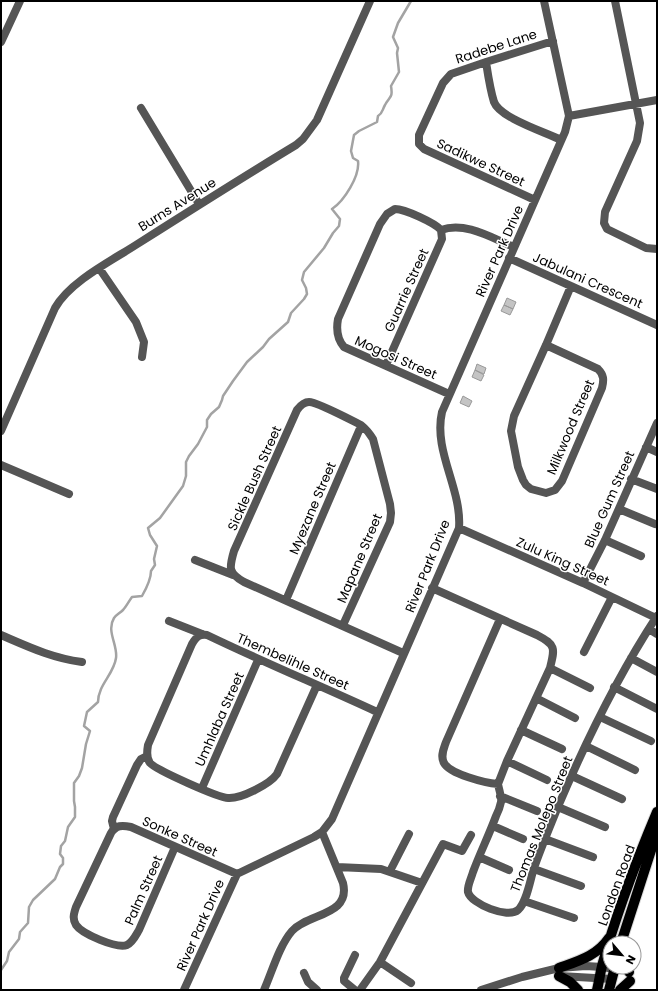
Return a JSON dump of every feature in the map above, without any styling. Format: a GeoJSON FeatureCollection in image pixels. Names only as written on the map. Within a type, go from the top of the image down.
{"type":"FeatureCollection","features":[{"type":"Feature","properties":{"kind":"main road","name":"London Road"},"geometry":{"type":"LineString","coordinates":[[613,933],[632,875],[657,812]]}},
{"type":"Feature","properties":{"kind":"main road","name":"London Road"},"geometry":{"type":"LineString","coordinates":[[624,935],[657,832]]}},
{"type":"Feature","properties":{"kind":"main road"},"geometry":{"type":"LineString","coordinates":[[578,990],[559,972],[598,951],[613,933]]}},
{"type":"Feature","properties":{"kind":"main road","name":"London Road"},"geometry":{"type":"LineString","coordinates":[[597,990],[602,966]]}},
{"type":"Feature","properties":{"kind":"main road"},"geometry":{"type":"LineString","coordinates":[[609,990],[613,975]]}},
{"type":"Feature","properties":{"kind":"main road"},"geometry":{"type":"LineString","coordinates":[[620,990],[628,975]]}},
{"type":"Feature","properties":{"kind":"street"},"geometry":{"type":"LineString","coordinates":[[1,42],[20,1]]}},
{"type":"Feature","properties":{"kind":"street","name":"Burns Avenue"},"geometry":{"type":"LineString","coordinates":[[1,431],[59,301],[76,284],[99,268],[199,204],[296,145],[303,139],[317,120],[370,1]]}},
{"type":"Feature","properties":{"kind":"street","name":"River Park Drive"},"geometry":{"type":"LineString","coordinates":[[184,990],[237,874],[305,842],[322,832],[332,819],[377,712],[459,528],[458,508],[446,462],[440,429],[442,412],[448,394],[470,350],[561,140],[569,116],[544,1]]}},
{"type":"Feature","properties":{"kind":"street"},"geometry":{"type":"LineString","coordinates":[[615,1],[640,123],[638,136],[607,207],[604,216],[604,223],[607,228],[618,235],[646,248],[657,249]]}},
{"type":"Feature","properties":{"kind":"street","name":"Radebe Lane"},"geometry":{"type":"LineString","coordinates":[[420,144],[420,132],[443,83],[449,76],[455,72],[553,41]]}},
{"type":"Feature","properties":{"kind":"street"},"geometry":{"type":"LineString","coordinates":[[486,62],[494,102],[500,111],[509,117],[561,140]]}},
{"type":"Feature","properties":{"kind":"street"},"geometry":{"type":"LineString","coordinates":[[569,116],[657,100]]}},
{"type":"Feature","properties":{"kind":"street"},"geometry":{"type":"LineString","coordinates":[[141,108],[199,204]]}},
{"type":"Feature","properties":{"kind":"street","name":"Sadikwe Street"},"geometry":{"type":"LineString","coordinates":[[420,144],[421,147],[428,151],[534,200]]}},
{"type":"Feature","properties":{"kind":"street","name":"Mogosi Street"},"geometry":{"type":"LineString","coordinates":[[438,228],[404,210],[395,209],[390,211],[383,219],[374,235],[338,320],[337,326],[338,336],[344,347],[448,394]]}},
{"type":"Feature","properties":{"kind":"street"},"geometry":{"type":"LineString","coordinates":[[438,228],[449,227],[473,230],[514,247]]}},
{"type":"Feature","properties":{"kind":"street","name":"Guarrie Street"},"geometry":{"type":"LineString","coordinates":[[386,365],[442,239],[438,228]]}},
{"type":"Feature","properties":{"kind":"street","name":"Jabulani Crescent"},"geometry":{"type":"LineString","coordinates":[[509,258],[657,324]]}},
{"type":"Feature","properties":{"kind":"street"},"geometry":{"type":"LineString","coordinates":[[99,268],[136,322],[144,342],[142,358]]}},
{"type":"Feature","properties":{"kind":"street","name":"Milkwood Street"},"geometry":{"type":"LineString","coordinates":[[546,345],[598,369],[602,375],[603,381],[602,388],[562,481],[555,490],[546,493],[532,489],[524,482],[518,467],[511,431],[514,416],[571,286]]}},
{"type":"Feature","properties":{"kind":"street","name":"Mapane Street"},"geometry":{"type":"LineString","coordinates":[[304,403],[308,402],[317,404],[361,426],[369,433],[373,439],[390,504],[390,522],[343,625]]}},
{"type":"Feature","properties":{"kind":"street","name":"Sickle Bush Street"},"geometry":{"type":"LineString","coordinates":[[233,575],[230,566],[234,551],[297,410],[304,403]]}},
{"type":"Feature","properties":{"kind":"street","name":"Blue Gum Street"},"geometry":{"type":"LineString","coordinates":[[583,583],[619,509],[657,423]]}},
{"type":"Feature","properties":{"kind":"street","name":"Myezane Street"},"geometry":{"type":"LineString","coordinates":[[286,600],[361,426]]}},
{"type":"Feature","properties":{"kind":"street"},"geometry":{"type":"LineString","coordinates":[[646,447],[657,452]]}},
{"type":"Feature","properties":{"kind":"street"},"geometry":{"type":"LineString","coordinates":[[1,465],[69,494]]}},
{"type":"Feature","properties":{"kind":"street"},"geometry":{"type":"LineString","coordinates":[[632,479],[657,489]]}},
{"type":"Feature","properties":{"kind":"street"},"geometry":{"type":"LineString","coordinates":[[619,509],[655,524]]}},
{"type":"Feature","properties":{"kind":"street","name":"Zulu King Street"},"geometry":{"type":"LineString","coordinates":[[459,528],[657,617]]}},
{"type":"Feature","properties":{"kind":"street"},"geometry":{"type":"LineString","coordinates":[[604,540],[641,556]]}},
{"type":"Feature","properties":{"kind":"street"},"geometry":{"type":"LineString","coordinates":[[195,560],[233,575],[244,582],[403,653]]}},
{"type":"Feature","properties":{"kind":"street"},"geometry":{"type":"LineString","coordinates":[[432,588],[544,639],[553,647],[554,653],[550,668],[498,784],[474,779],[454,770],[444,763],[442,757],[446,742],[500,619]]}},
{"type":"Feature","properties":{"kind":"street"},"geometry":{"type":"LineString","coordinates":[[584,652],[612,597]]}},
{"type":"Feature","properties":{"kind":"street","name":"Thomas Molepo Street"},"geometry":{"type":"LineString","coordinates":[[498,784],[501,802],[493,826],[468,887],[470,897],[474,901],[498,911],[512,913],[517,910],[524,901],[534,869],[558,807],[614,688],[657,617]]}},
{"type":"Feature","properties":{"kind":"street","name":"Thembelihle Street"},"geometry":{"type":"LineString","coordinates":[[169,621],[200,635],[207,635],[258,660],[377,712]]}},
{"type":"Feature","properties":{"kind":"street"},"geometry":{"type":"LineString","coordinates":[[649,629],[657,634]]}},
{"type":"Feature","properties":{"kind":"street"},"geometry":{"type":"LineString","coordinates":[[1,635],[50,656],[82,662]]}},
{"type":"Feature","properties":{"kind":"street"},"geometry":{"type":"LineString","coordinates":[[200,635],[192,644],[148,745],[148,759],[162,770],[214,794],[229,799],[238,797],[274,779],[281,767],[317,685]]}},
{"type":"Feature","properties":{"kind":"street"},"geometry":{"type":"LineString","coordinates":[[631,658],[657,672]]}},
{"type":"Feature","properties":{"kind":"street","name":"Umhlaba Street"},"geometry":{"type":"LineString","coordinates":[[202,788],[258,660]]}},
{"type":"Feature","properties":{"kind":"street"},"geometry":{"type":"LineString","coordinates":[[550,668],[590,688]]}},
{"type":"Feature","properties":{"kind":"street"},"geometry":{"type":"LineString","coordinates":[[614,688],[657,709]]}},
{"type":"Feature","properties":{"kind":"street"},"geometry":{"type":"LineString","coordinates":[[536,698],[576,718]]}},
{"type":"Feature","properties":{"kind":"street"},"geometry":{"type":"LineString","coordinates":[[600,717],[650,741]]}},
{"type":"Feature","properties":{"kind":"street"},"geometry":{"type":"LineString","coordinates":[[521,730],[562,749]]}},
{"type":"Feature","properties":{"kind":"street"},"geometry":{"type":"LineString","coordinates":[[586,746],[635,770]]}},
{"type":"Feature","properties":{"kind":"street","name":"Palm Street"},"geometry":{"type":"LineString","coordinates":[[148,759],[141,759],[137,765],[113,817],[112,821],[114,828],[73,914],[74,921],[80,930],[112,945],[126,946],[135,937],[175,847]]}},
{"type":"Feature","properties":{"kind":"street"},"geometry":{"type":"LineString","coordinates":[[507,762],[547,780]]}},
{"type":"Feature","properties":{"kind":"street"},"geometry":{"type":"LineString","coordinates":[[572,776],[622,799]]}},
{"type":"Feature","properties":{"kind":"street"},"geometry":{"type":"LineString","coordinates":[[500,796],[537,811]]}},
{"type":"Feature","properties":{"kind":"street"},"geometry":{"type":"LineString","coordinates":[[558,807],[605,827]]}},
{"type":"Feature","properties":{"kind":"street","name":"Sonke Street"},"geometry":{"type":"LineString","coordinates":[[114,828],[119,826],[131,827],[237,874]]}},
{"type":"Feature","properties":{"kind":"street"},"geometry":{"type":"LineString","coordinates":[[493,826],[523,840]]}},
{"type":"Feature","properties":{"kind":"street"},"geometry":{"type":"LineString","coordinates":[[264,990],[284,942],[292,930],[298,925],[333,909],[344,898],[344,883],[322,832]]}},
{"type":"Feature","properties":{"kind":"street"},"geometry":{"type":"LineString","coordinates":[[390,871],[409,834]]}},
{"type":"Feature","properties":{"kind":"street"},"geometry":{"type":"LineString","coordinates":[[360,990],[380,962],[443,844],[462,851],[471,835]]}},
{"type":"Feature","properties":{"kind":"street"},"geometry":{"type":"LineString","coordinates":[[545,839],[593,857]]}},
{"type":"Feature","properties":{"kind":"street"},"geometry":{"type":"LineString","coordinates":[[479,857],[508,870]]}},
{"type":"Feature","properties":{"kind":"street"},"geometry":{"type":"LineString","coordinates":[[337,867],[369,868],[390,871],[422,883]]}},
{"type":"Feature","properties":{"kind":"street"},"geometry":{"type":"LineString","coordinates":[[534,869],[581,886]]}},
{"type":"Feature","properties":{"kind":"street"},"geometry":{"type":"LineString","coordinates":[[524,901],[574,918]]}},
{"type":"Feature","properties":{"kind":"street"},"geometry":{"type":"LineString","coordinates":[[355,955],[344,978],[344,981],[355,990]]}},
{"type":"Feature","properties":{"kind":"street"},"geometry":{"type":"LineString","coordinates":[[380,962],[412,983]]}},
{"type":"Feature","properties":{"kind":"street"},"geometry":{"type":"LineString","coordinates":[[559,972],[586,966],[602,966]]}},
{"type":"Feature","properties":{"kind":"street"},"geometry":{"type":"LineString","coordinates":[[481,990],[497,987],[522,977],[544,972],[559,972],[600,978],[607,975]]}},
{"type":"Feature","properties":{"kind":"street"},"geometry":{"type":"LineString","coordinates":[[304,973],[308,982],[317,990]]}},
{"type":"Feature","properties":{"kind":"building"},"geometry":{"type":"Polygon","coordinates":[[[507,298],[516,302],[513,309],[504,305],[507,298]]]}},
{"type":"Feature","properties":{"kind":"building"},"geometry":{"type":"Polygon","coordinates":[[[504,305],[513,309],[510,315],[501,311],[504,305]]]}},
{"type":"Feature","properties":{"kind":"building"},"geometry":{"type":"Polygon","coordinates":[[[477,364],[486,368],[484,374],[475,370],[477,364]]]}},
{"type":"Feature","properties":{"kind":"building"},"geometry":{"type":"Polygon","coordinates":[[[475,370],[484,375],[481,381],[472,377],[475,370]]]}},
{"type":"Feature","properties":{"kind":"building"},"geometry":{"type":"Polygon","coordinates":[[[463,396],[472,401],[469,407],[460,403],[463,396]]]}},
{"type":"Feature","properties":{"kind":"waterway"},"geometry":{"type":"LineString","coordinates":[[1,970],[7,961],[9,952],[19,939],[20,932],[28,923],[29,907],[33,900],[55,879],[60,867],[63,864],[63,858],[60,854],[61,846],[65,841],[68,827],[75,817],[74,783],[82,768],[90,731],[84,726],[87,712],[98,702],[103,685],[115,664],[116,653],[111,628],[112,623],[115,617],[124,609],[132,597],[142,596],[147,587],[151,571],[155,565],[154,559],[157,546],[150,535],[148,528],[160,518],[183,486],[186,476],[186,462],[207,427],[207,420],[219,407],[223,396],[233,381],[247,362],[288,322],[291,313],[307,294],[302,280],[304,272],[324,248],[339,226],[340,219],[332,209],[346,194],[354,181],[358,167],[358,161],[353,158],[351,151],[354,135],[377,122],[378,116],[382,113],[385,105],[391,97],[391,86],[399,72],[397,53],[398,48],[393,37],[398,23],[411,1]]}}]}
